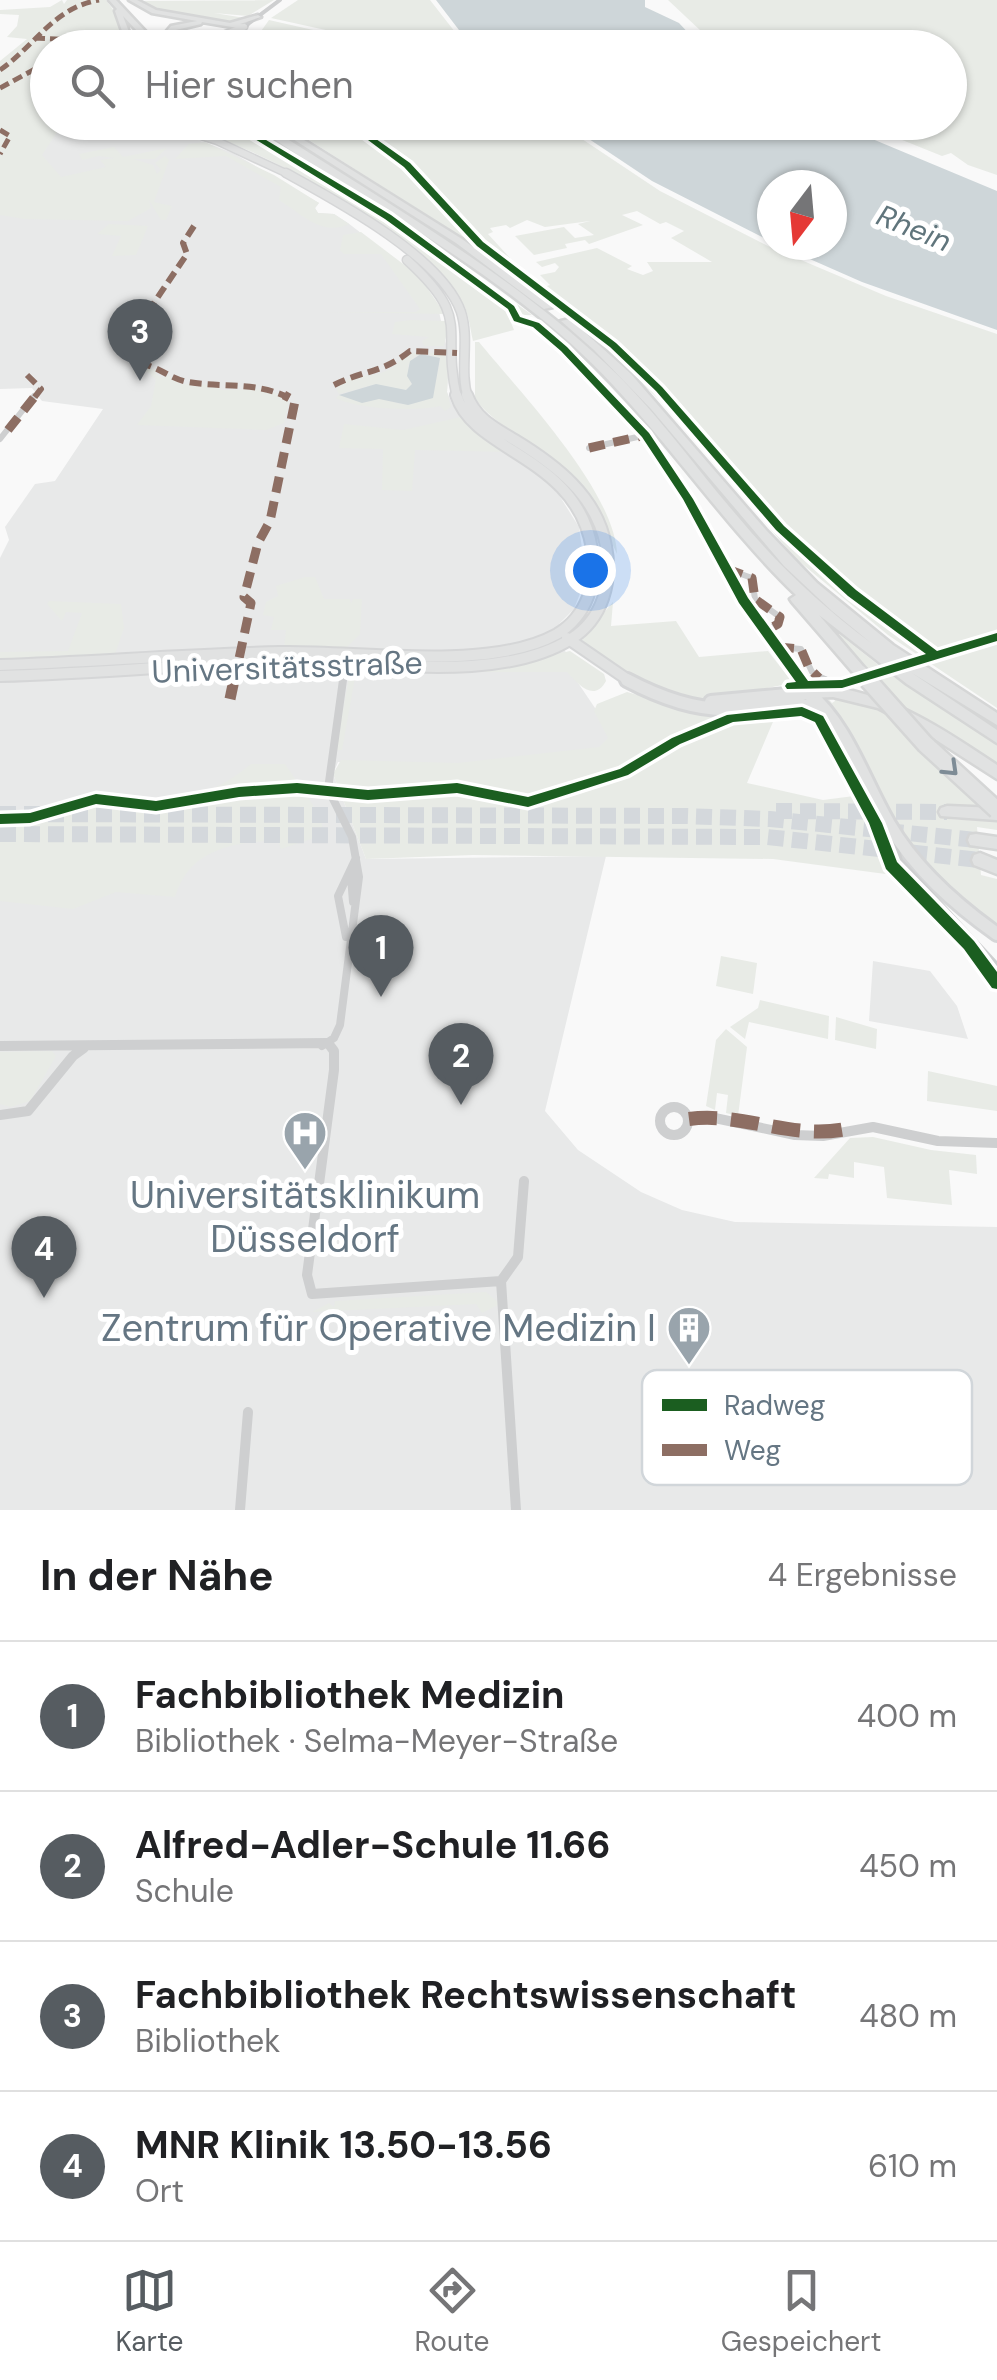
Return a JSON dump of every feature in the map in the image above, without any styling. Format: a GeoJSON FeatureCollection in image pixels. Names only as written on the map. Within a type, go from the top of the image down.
{"type":"FeatureCollection","features":[{"type":"Feature","properties":{"kind":"highway"},"geometry":{"type":"LineString","coordinates":[[131,1],[154,12],[229,24],[247,23]]}},
{"type":"Feature","properties":{"kind":"highway"},"geometry":{"type":"LineString","coordinates":[[131,1],[156,30]]}},
{"type":"Feature","properties":{"kind":"highway"},"geometry":{"type":"LineString","coordinates":[[115,4],[125,30]]}},
{"type":"Feature","properties":{"kind":"highway"},"geometry":{"type":"LineString","coordinates":[[115,4],[140,30]]}},
{"type":"Feature","properties":{"kind":"highway"},"geometry":{"type":"LineString","coordinates":[[176,30],[181,26],[247,23]]}},
{"type":"Feature","properties":{"kind":"highway"},"geometry":{"type":"LineString","coordinates":[[218,25],[222,30]]}},
{"type":"Feature","properties":{"kind":"highway"},"geometry":{"type":"LineString","coordinates":[[281,140],[450,248],[571,339],[660,428],[759,549],[861,643],[997,737]]}},
{"type":"Feature","properties":{"kind":"highway"},"geometry":{"type":"LineString","coordinates":[[301,140],[459,241],[580,333],[655,405],[758,528],[830,603],[936,682],[997,720]]}},
{"type":"Feature","properties":{"kind":"highway"},"geometry":{"type":"LineString","coordinates":[[759,549],[764,562],[926,744],[997,812]]}},
{"type":"Feature","properties":{"kind":"highway"},"geometry":{"type":"LineString","coordinates":[[803,698],[838,693],[894,711],[934,731],[997,773]]}},
{"type":"Feature","properties":{"kind":"highway"},"geometry":{"type":"LineString","coordinates":[[947,812],[997,812]]}},
{"type":"Feature","properties":{"kind":"highway"},"geometry":{"type":"LineString","coordinates":[[976,840],[997,842]]}},
{"type":"Feature","properties":{"kind":"street"},"geometry":{"type":"LineString","coordinates":[[233,30],[280,0]]}},
{"type":"Feature","properties":{"kind":"street"},"geometry":{"type":"LineString","coordinates":[[207,140],[252,159],[358,224],[436,288],[448,307],[455,332],[453,383],[459,407],[489,433],[544,470],[573,500],[589,533],[594,556],[593,586],[565,636],[617,677],[685,704],[724,709],[803,698]]}},
{"type":"Feature","properties":{"kind":"street","name":"Universitätsstraße"},"geometry":{"type":"LineString","coordinates":[[0,665],[347,656],[524,659],[594,618],[604,598],[608,568],[604,534],[586,500],[549,461],[489,423],[471,406],[466,393],[464,319],[449,290],[405,250],[282,170],[219,140]]}},
{"type":"Feature","properties":{"kind":"street"},"geometry":{"type":"LineString","coordinates":[[523,322],[536,324],[564,349],[646,434],[743,600],[778,647],[803,698],[829,714],[889,825],[944,890],[997,934]]}},
{"type":"Feature","properties":{"kind":"street"},"geometry":{"type":"LineString","coordinates":[[0,440],[34,396]]}},
{"type":"Feature","properties":{"kind":"street"},"geometry":{"type":"LineString","coordinates":[[589,448],[646,434]]}},
{"type":"Feature","properties":{"kind":"street"},"geometry":{"type":"LineString","coordinates":[[727,569],[749,576],[754,595]]}},
{"type":"Feature","properties":{"kind":"street"},"geometry":{"type":"LineString","coordinates":[[738,589],[754,595],[780,617],[778,624],[765,631]]}},
{"type":"Feature","properties":{"kind":"street"},"geometry":{"type":"LineString","coordinates":[[743,600],[754,595]]}},
{"type":"Feature","properties":{"kind":"street"},"geometry":{"type":"LineString","coordinates":[[778,647],[801,649],[812,672],[832,684]]}},
{"type":"Feature","properties":{"kind":"street"},"geometry":{"type":"LineString","coordinates":[[328,1043],[340,1025],[359,877],[352,837],[328,789],[347,656]]}},
{"type":"Feature","properties":{"kind":"street","name":"Universitätsstraße"},"geometry":{"type":"LineString","coordinates":[[0,676],[94,675],[347,656]]}},
{"type":"Feature","properties":{"kind":"street"},"geometry":{"type":"LineString","coordinates":[[889,825],[890,841],[900,861],[997,967]]}},
{"type":"Feature","properties":{"kind":"street"},"geometry":{"type":"LineString","coordinates":[[348,946],[336,912],[338,893],[356,864]]}},
{"type":"Feature","properties":{"kind":"street"},"geometry":{"type":"LineString","coordinates":[[0,1046],[328,1043]]}},
{"type":"Feature","properties":{"kind":"street"},"geometry":{"type":"LineString","coordinates":[[328,1043],[334,1052],[334,1070],[308,1289],[318,1295],[501,1281],[512,1272],[518,1256],[524,1181]]}},
{"type":"Feature","properties":{"kind":"street"},"geometry":{"type":"LineString","coordinates":[[0,1115],[11,1117],[30,1111],[71,1056],[85,1047]]}},
{"type":"Feature","properties":{"kind":"street"},"geometry":{"type":"LineString","coordinates":[[689,1119],[710,1117],[795,1135],[823,1136],[873,1127],[938,1141],[997,1143]]}},
{"type":"Feature","properties":{"kind":"street"},"geometry":{"type":"LineString","coordinates":[[501,1281],[516,1510]]}},
{"type":"Feature","properties":{"kind":"street"},"geometry":{"type":"LineString","coordinates":[[240,1510],[248,1412]]}},
{"type":"Feature","properties":{"kind":"shaded area"},"geometry":{"type":"Polygon","coordinates":[[[62,0],[64,4],[67,0],[106,0],[121,30],[30,30],[30,140],[52,140],[42,155],[61,177],[106,167],[100,160],[115,158],[82,160],[79,154],[114,147],[123,157],[167,148],[155,159],[133,159],[153,165],[157,174],[161,170],[155,163],[165,156],[169,160],[154,202],[172,206],[166,220],[161,220],[149,200],[151,208],[128,221],[0,215],[0,156],[4,150],[0,152],[0,61],[27,39],[7,37],[17,26],[19,15],[0,14],[0,10],[50,7],[62,0]]]}},
{"type":"Feature","properties":{"kind":"shaded area"},"geometry":{"type":"Polygon","coordinates":[[[274,0],[248,16],[214,13],[245,18],[233,23],[153,11],[137,1],[274,0]]]}},
{"type":"Feature","properties":{"kind":"shaded area"},"geometry":{"type":"Polygon","coordinates":[[[298,0],[430,0],[453,30],[326,30],[271,18],[298,0]]]}},
{"type":"Feature","properties":{"kind":"shaded area"},"geometry":{"type":"Polygon","coordinates":[[[668,0],[997,0],[997,175],[968,165],[951,153],[942,156],[902,140],[967,140],[967,30],[700,30],[668,0]]]}},
{"type":"Feature","properties":{"kind":"shaded area"},"geometry":{"type":"Polygon","coordinates":[[[269,20],[313,30],[262,30],[269,20]]]}},
{"type":"Feature","properties":{"kind":"shaded area"},"geometry":{"type":"Polygon","coordinates":[[[30,72],[30,140],[198,140],[233,153],[319,203],[315,208],[318,213],[334,214],[348,223],[383,250],[438,307],[449,358],[447,392],[453,406],[476,430],[537,471],[559,495],[579,527],[586,578],[574,609],[559,624],[570,671],[622,748],[460,766],[338,762],[333,774],[366,859],[606,856],[545,1111],[578,1150],[641,1192],[682,1210],[735,1222],[997,1227],[997,1510],[0,1510],[0,558],[9,540],[5,527],[35,484],[55,481],[103,409],[42,401],[32,388],[0,389],[0,89],[30,72]]]}},
{"type":"Feature","properties":{"kind":"shaded area"},"geometry":{"type":"Polygon","coordinates":[[[222,140],[272,140],[431,242],[532,315],[514,315],[510,320],[514,330],[473,341],[463,303],[428,266],[328,192],[222,140]]]}},
{"type":"Feature","properties":{"kind":"shaded area"},"geometry":{"type":"Polygon","coordinates":[[[287,140],[295,140],[443,234],[566,326],[599,358],[523,295],[287,140]]]}},
{"type":"Feature","properties":{"kind":"shaded area"},"geometry":{"type":"Polygon","coordinates":[[[309,140],[367,140],[402,165],[477,245],[538,289],[550,285],[540,275],[555,272],[559,267],[555,263],[542,267],[536,262],[597,248],[643,275],[653,271],[647,262],[712,262],[671,238],[684,231],[637,211],[622,215],[643,225],[589,244],[585,240],[565,244],[567,248],[534,255],[515,236],[564,227],[575,238],[594,235],[578,224],[590,221],[545,227],[527,220],[510,228],[490,228],[493,232],[488,234],[510,258],[498,255],[469,233],[402,159],[377,140],[584,140],[660,191],[757,240],[757,260],[801,260],[886,296],[997,334],[997,708],[888,635],[795,558],[671,411],[588,332],[476,246],[309,140]]]}},
{"type":"Feature","properties":{"kind":"shaded area"},"geometry":{"type":"Polygon","coordinates":[[[205,142],[274,175],[319,203],[315,208],[318,213],[334,214],[349,224],[330,228],[312,222],[279,200],[281,187],[226,156],[175,159],[189,144],[205,142]]]}},
{"type":"Feature","properties":{"kind":"shaded area"},"geometry":{"type":"Polygon","coordinates":[[[109,224],[148,226],[136,255],[112,256],[121,236],[97,234],[109,224]]]}},
{"type":"Feature","properties":{"kind":"shaded area"},"geometry":{"type":"Polygon","coordinates":[[[361,232],[419,276],[445,314],[328,312],[420,309],[381,254],[344,254],[340,250],[343,235],[361,232]]]}},
{"type":"Feature","properties":{"kind":"shaded area"},"geometry":{"type":"Polygon","coordinates":[[[445,321],[448,328],[444,346],[424,346],[422,341],[429,337],[392,334],[395,322],[445,321]]]}},
{"type":"Feature","properties":{"kind":"shaded area"},"geometry":{"type":"Polygon","coordinates":[[[475,342],[540,414],[583,472],[612,529],[617,554],[572,476],[475,399],[475,342]]]}},
{"type":"Feature","properties":{"kind":"shaded area"},"geometry":{"type":"Polygon","coordinates":[[[408,353],[441,353],[449,358],[447,392],[451,407],[445,411],[440,406],[387,408],[336,398],[339,395],[403,404],[419,400],[434,382],[440,358],[415,356],[408,365],[412,386],[406,390],[376,384],[339,394],[336,389],[350,378],[385,372],[408,353]]]}},
{"type":"Feature","properties":{"kind":"shaded area"},"geometry":{"type":"Polygon","coordinates":[[[136,366],[160,370],[155,373],[162,378],[168,375],[180,384],[214,385],[222,390],[269,389],[289,402],[284,423],[266,430],[137,425],[151,406],[156,379],[147,372],[133,373],[136,366]]]}},
{"type":"Feature","properties":{"kind":"shaded area"},"geometry":{"type":"Polygon","coordinates":[[[609,367],[647,403],[763,541],[893,659],[997,730],[884,654],[805,588],[758,539],[609,367]]]}},
{"type":"Feature","properties":{"kind":"shaded area"},"geometry":{"type":"Polygon","coordinates":[[[461,417],[511,452],[415,450],[412,491],[382,490],[383,449],[339,448],[344,424],[403,430],[461,417]]]}},
{"type":"Feature","properties":{"kind":"shaded area"},"geometry":{"type":"Polygon","coordinates":[[[315,577],[324,599],[350,599],[351,604],[353,599],[362,599],[360,634],[347,647],[284,648],[286,630],[271,630],[274,617],[263,615],[266,602],[278,596],[276,586],[315,577]]]}},
{"type":"Feature","properties":{"kind":"shaded area"},"geometry":{"type":"Polygon","coordinates":[[[613,602],[611,626],[676,621],[699,657],[768,651],[793,683],[705,700],[655,688],[583,644],[582,638],[613,602]]]}},
{"type":"Feature","properties":{"kind":"shaded area"},"geometry":{"type":"Polygon","coordinates":[[[47,604],[121,604],[124,628],[114,657],[0,660],[0,652],[68,651],[82,613],[66,612],[62,621],[47,604]]]}},
{"type":"Feature","properties":{"kind":"shaded area"},"geometry":{"type":"Polygon","coordinates":[[[823,621],[891,675],[997,745],[997,770],[906,714],[873,676],[883,671],[863,669],[823,621]]]}},
{"type":"Feature","properties":{"kind":"shaded area"},"geometry":{"type":"Polygon","coordinates":[[[570,651],[604,674],[606,681],[596,691],[586,689],[567,672],[356,672],[342,750],[336,750],[350,671],[357,667],[497,668],[570,651]]]}},
{"type":"Feature","properties":{"kind":"shaded area"},"geometry":{"type":"Polygon","coordinates":[[[627,692],[727,714],[733,720],[775,717],[747,783],[823,800],[854,796],[867,814],[893,875],[773,859],[473,855],[366,859],[333,774],[341,760],[458,763],[599,747],[608,738],[594,711],[597,704],[627,692]]]}},
{"type":"Feature","properties":{"kind":"shaded area"},"geometry":{"type":"Polygon","coordinates":[[[826,696],[832,703],[832,696],[886,711],[985,809],[946,809],[949,819],[997,821],[997,830],[977,827],[981,875],[997,879],[997,929],[929,869],[896,826],[826,696]]]}},
{"type":"Feature","properties":{"kind":"shaded area"},"geometry":{"type":"Polygon","coordinates":[[[251,764],[285,764],[321,817],[323,835],[281,849],[278,840],[215,851],[191,868],[175,897],[116,892],[73,909],[0,901],[0,814],[32,813],[91,796],[173,801],[215,787],[251,764]]]}},
{"type":"Feature","properties":{"kind":"shaded area"},"geometry":{"type":"Polygon","coordinates":[[[721,956],[757,963],[753,994],[716,986],[721,956]]]}},
{"type":"Feature","properties":{"kind":"shaded area"},"geometry":{"type":"Polygon","coordinates":[[[873,961],[930,971],[957,1006],[968,1039],[869,1021],[873,961]]]}},
{"type":"Feature","properties":{"kind":"shaded area"},"geometry":{"type":"Polygon","coordinates":[[[760,1000],[829,1016],[828,1039],[749,1022],[745,1039],[730,1027],[758,1008],[760,1000]]]}},
{"type":"Feature","properties":{"kind":"shaded area"},"geometry":{"type":"Polygon","coordinates":[[[836,1017],[877,1029],[876,1049],[835,1040],[836,1017]]]}},
{"type":"Feature","properties":{"kind":"shaded area"},"geometry":{"type":"Polygon","coordinates":[[[726,1029],[747,1047],[738,1116],[726,1113],[728,1095],[717,1093],[715,1110],[706,1106],[716,1040],[726,1029]]]}},
{"type":"Feature","properties":{"kind":"shaded area"},"geometry":{"type":"Polygon","coordinates":[[[52,1051],[56,1056],[30,1101],[11,1107],[0,1104],[0,1052],[52,1051]]]}},
{"type":"Feature","properties":{"kind":"shaded area"},"geometry":{"type":"Polygon","coordinates":[[[928,1071],[997,1086],[997,1111],[927,1101],[928,1071]]]}},
{"type":"Feature","properties":{"kind":"shaded area"},"geometry":{"type":"Polygon","coordinates":[[[873,1137],[976,1155],[977,1174],[949,1170],[952,1205],[887,1198],[884,1167],[854,1162],[854,1178],[829,1174],[828,1179],[814,1178],[850,1138],[873,1137]]]}},
{"type":"Feature","properties":{"kind":"shaded area"},"geometry":{"type":"Polygon","coordinates":[[[486,1292],[500,1304],[482,1313],[476,1304],[312,1312],[329,1303],[334,1307],[335,1301],[486,1292]]]}},
{"type":"Feature","properties":{"kind":"water"},"geometry":{"type":"Polygon","coordinates":[[[436,0],[645,0],[645,7],[686,30],[459,30],[436,0]]]}},
{"type":"Feature","properties":{"kind":"water","name":"Rhein"},"geometry":{"type":"Polygon","coordinates":[[[590,140],[875,140],[997,191],[997,330],[812,260],[847,260],[847,170],[757,170],[757,234],[652,181],[590,140]]]}},
{"type":"Feature","properties":{"kind":"water"},"geometry":{"type":"Polygon","coordinates":[[[421,354],[440,358],[433,398],[408,405],[379,399],[362,403],[339,395],[376,384],[406,390],[412,384],[407,376],[410,361],[421,354]]]}},
{"type":"Feature","properties":{"kind":"tunnel"},"geometry":{"type":"LineString","coordinates":[[776,811],[947,812]]}},
{"type":"Feature","properties":{"kind":"tunnel"},"geometry":{"type":"LineString","coordinates":[[0,814],[685,816],[770,819],[976,840]]}},
{"type":"Feature","properties":{"kind":"tunnel"},"geometry":{"type":"LineString","coordinates":[[0,834],[767,837],[980,860]]}},
{"type":"Feature","properties":{"kind":"marked path"},"geometry":{"type":"LineString","coordinates":[[43,30],[67,9],[99,0]]}},
{"type":"Feature","properties":{"kind":"marked path"},"geometry":{"type":"LineString","coordinates":[[0,70],[30,45]]}},
{"type":"Feature","properties":{"kind":"marked path"},"geometry":{"type":"LineString","coordinates":[[0,88],[30,72]]}},
{"type":"Feature","properties":{"kind":"marked path"},"geometry":{"type":"LineString","coordinates":[[0,130],[10,136],[0,154]]}},
{"type":"Feature","properties":{"kind":"marked path"},"geometry":{"type":"LineString","coordinates":[[194,226],[183,243],[187,254],[143,319],[150,326],[137,363],[154,366],[188,382],[269,389],[295,401],[270,521],[258,543],[244,597],[251,603],[230,699]]}},
{"type":"Feature","properties":{"kind":"marked path"},"geometry":{"type":"LineString","coordinates":[[334,385],[359,372],[386,370],[410,351],[457,353]]}},
{"type":"Feature","properties":{"kind":"marked path"},"geometry":{"type":"LineString","coordinates":[[8,430],[41,389],[27,375]]}},
{"type":"Feature","properties":{"kind":"marked path"},"geometry":{"type":"LineString","coordinates":[[589,448],[646,435]]}},
{"type":"Feature","properties":{"kind":"marked path"},"geometry":{"type":"LineString","coordinates":[[727,569],[752,578],[755,599],[780,617],[778,624],[765,631]]}},
{"type":"Feature","properties":{"kind":"marked path"},"geometry":{"type":"LineString","coordinates":[[778,647],[801,649],[809,668],[819,678]]}},
{"type":"Feature","properties":{"kind":"marked path"},"geometry":{"type":"LineString","coordinates":[[689,1119],[724,1118],[802,1134],[846,1129]]}},
{"type":"Feature","properties":{"kind":"cycle path"},"geometry":{"type":"LineString","coordinates":[[260,140],[388,217],[511,308],[517,319],[536,325],[564,349],[646,435],[688,499],[743,600],[804,684]]}},
{"type":"Feature","properties":{"kind":"cycle path"},"geometry":{"type":"LineString","coordinates":[[372,140],[407,165],[480,244],[613,345],[659,389],[780,528],[852,593],[935,655]]}},
{"type":"Feature","properties":{"kind":"cycle path"},"geometry":{"type":"LineString","coordinates":[[791,686],[842,684],[997,637]]}},
{"type":"Feature","properties":{"kind":"cycle path"},"geometry":{"type":"LineString","coordinates":[[0,819],[30,818],[96,799],[156,806],[239,792],[297,788],[368,795],[457,788],[528,802],[624,772],[676,741],[731,718],[802,711],[819,719],[875,823],[891,865],[969,945],[997,983]]}},
{"type":"Feature","properties":{"kind":"place","name":"Fachbibliothek Rechtswissenschaft"},"geometry":{"type":"Point","coordinates":[140,381]}},
{"type":"Feature","properties":{"kind":"place","name":"Fachbibliothek Medizin"},"geometry":{"type":"Point","coordinates":[381,997]}},
{"type":"Feature","properties":{"kind":"place","name":"Alfred-Adler-Schule 11.66"},"geometry":{"type":"Point","coordinates":[461,1105]}},
{"type":"Feature","properties":{"kind":"place","name":"Universitätsklinikum Düsseldorf"},"geometry":{"type":"Point","coordinates":[305,1171]}},
{"type":"Feature","properties":{"kind":"place","name":"MNR Klinik 13.50-13.56"},"geometry":{"type":"Point","coordinates":[44,1298]}},
{"type":"Feature","properties":{"kind":"place","name":"Zentrum für Operative Medizin I"},"geometry":{"type":"Point","coordinates":[689,1366]}}]}
